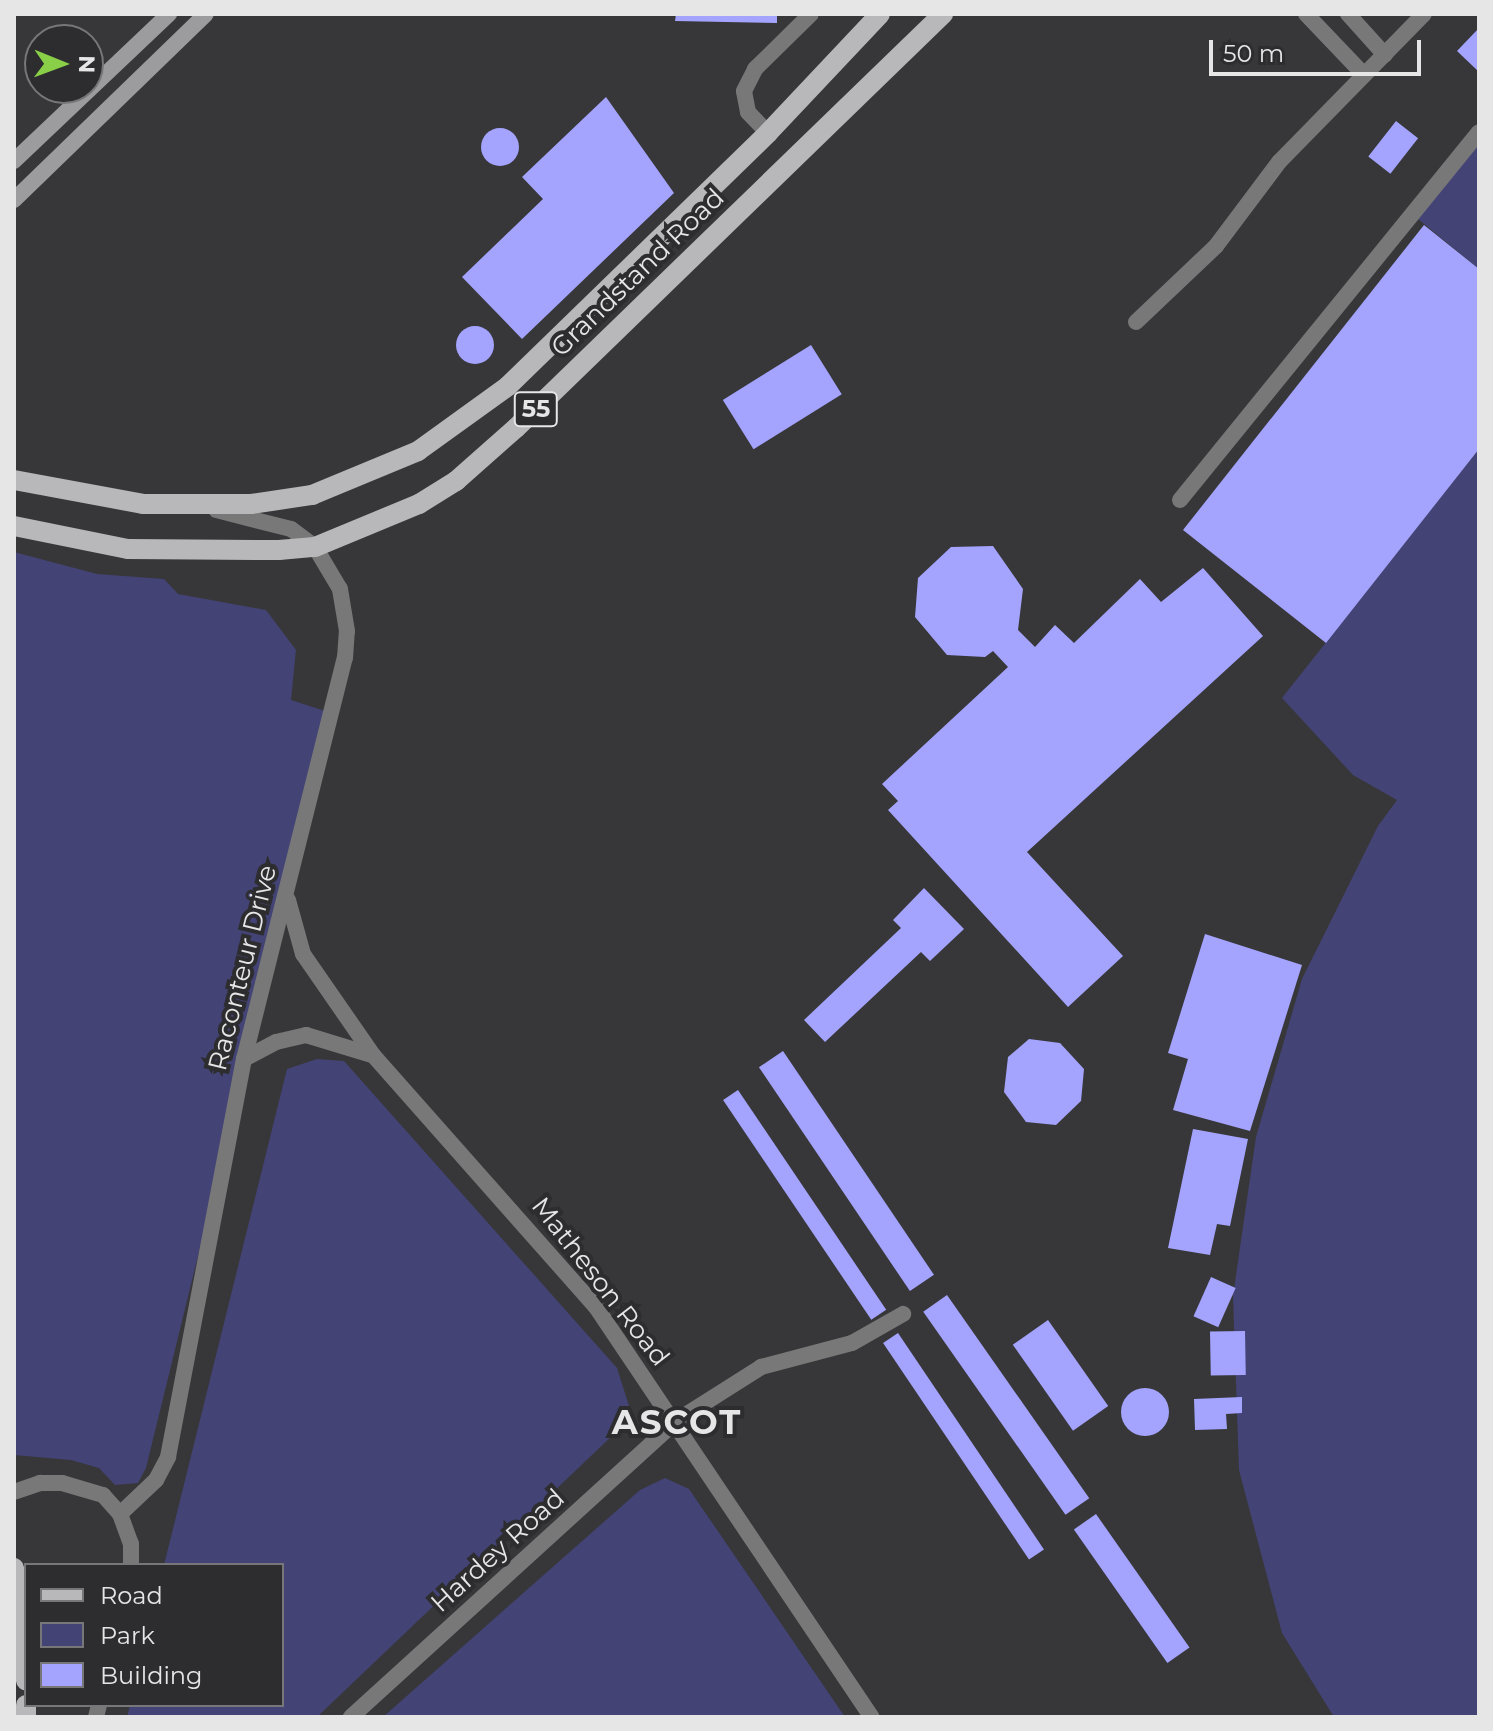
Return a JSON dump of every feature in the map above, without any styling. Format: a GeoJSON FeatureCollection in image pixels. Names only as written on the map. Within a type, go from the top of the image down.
{"type":"FeatureCollection","features":[{"type":"Feature","properties":{"kind":"main road","name":"Grandstand Road"},"geometry":{"type":"LineString","coordinates":[[14,480],[143,504],[198,507],[312,495],[418,451],[466,421],[768,133],[880,14]]}},
{"type":"Feature","properties":{"kind":"main road","name":"Grandstand Road"},"geometry":{"type":"LineString","coordinates":[[14,526],[128,549],[204,553],[315,547],[381,524],[456,481],[943,14]]}},
{"type":"Feature","properties":{"kind":"main road"},"geometry":{"type":"LineString","coordinates":[[14,1568],[24,1661]]}},
{"type":"Feature","properties":{"kind":"street"},"geometry":{"type":"LineString","coordinates":[[14,161],[169,14]]}},
{"type":"Feature","properties":{"kind":"street"},"geometry":{"type":"LineString","coordinates":[[14,200],[206,14]]}},
{"type":"Feature","properties":{"kind":"street"},"geometry":{"type":"LineString","coordinates":[[768,133],[748,112],[744,91],[755,69],[811,14]]}},
{"type":"Feature","properties":{"kind":"street"},"geometry":{"type":"LineString","coordinates":[[1306,14],[1364,75]]}},
{"type":"Feature","properties":{"kind":"street"},"geometry":{"type":"LineString","coordinates":[[1348,14],[1385,55]]}},
{"type":"Feature","properties":{"kind":"street"},"geometry":{"type":"LineString","coordinates":[[1136,322],[1216,246],[1279,162],[1424,14]]}},
{"type":"Feature","properties":{"kind":"street"},"geometry":{"type":"LineString","coordinates":[[1180,500],[1479,132]]}},
{"type":"Feature","properties":{"kind":"street","name":"Raconteur Drive"},"geometry":{"type":"LineString","coordinates":[[120,1514],[156,1480],[168,1457],[189,1323],[244,1059],[347,631],[340,589],[315,547],[291,529],[198,507]]}},
{"type":"Feature","properties":{"kind":"street","name":"Matheson Road"},"geometry":{"type":"LineString","coordinates":[[287,890],[303,954],[373,1055],[596,1307],[676,1421],[871,1717]]}},
{"type":"Feature","properties":{"kind":"street"},"geometry":{"type":"LineString","coordinates":[[244,1059],[276,1042],[306,1035],[373,1055]]}},
{"type":"Feature","properties":{"kind":"street","name":"Hardey Road"},"geometry":{"type":"LineString","coordinates":[[351,1717],[676,1421],[761,1367],[852,1343],[903,1314]]}},
{"type":"Feature","properties":{"kind":"street"},"geometry":{"type":"LineString","coordinates":[[14,1492],[40,1483],[87,1486],[120,1514],[131,1544],[131,1563]]}},
{"type":"Feature","properties":{"kind":"green space"},"geometry":{"type":"Polygon","coordinates":[[[1479,132],[1479,269],[1412,214],[1479,132]]]}},
{"type":"Feature","properties":{"kind":"green space"},"geometry":{"type":"Polygon","coordinates":[[[1479,449],[1479,1717],[1334,1717],[1282,1633],[1239,1470],[1233,1296],[1256,1137],[1302,979],[1378,826],[1397,800],[1353,775],[1282,698],[1479,449]]]}},
{"type":"Feature","properties":{"kind":"green space"},"geometry":{"type":"Polygon","coordinates":[[[14,552],[97,574],[164,579],[178,594],[266,610],[296,650],[291,700],[331,713],[146,1468],[138,1483],[115,1485],[99,1468],[71,1460],[14,1455],[14,552]]]}},
{"type":"Feature","properties":{"kind":"green space"},"geometry":{"type":"Polygon","coordinates":[[[317,1059],[344,1061],[617,1368],[629,1406],[614,1434],[317,1717],[127,1717],[130,1707],[284,1707],[284,1563],[164,1563],[287,1069],[317,1059]]]}},
{"type":"Feature","properties":{"kind":"green space"},"geometry":{"type":"Polygon","coordinates":[[[665,1478],[689,1489],[845,1717],[383,1717],[640,1490],[665,1478]]]}},
{"type":"Feature","properties":{"kind":"building"},"geometry":{"type":"Polygon","coordinates":[[[676,14],[777,14],[777,23],[675,21],[676,14]]]}},
{"type":"Feature","properties":{"kind":"building"},"geometry":{"type":"Polygon","coordinates":[[[1479,28],[1479,72],[1457,51],[1479,28]]]}},
{"type":"Feature","properties":{"kind":"building"},"geometry":{"type":"Polygon","coordinates":[[[606,97],[674,193],[522,339],[462,277],[543,199],[522,177],[606,97]]]}},
{"type":"Feature","properties":{"kind":"building"},"geometry":{"type":"Polygon","coordinates":[[[1396,121],[1418,138],[1390,174],[1368,156],[1396,121]]]}},
{"type":"Feature","properties":{"kind":"building"},"geometry":{"type":"Polygon","coordinates":[[[500,128],[514,133],[519,147],[514,161],[500,166],[486,161],[481,147],[486,133],[500,128]]]}},
{"type":"Feature","properties":{"kind":"building"},"geometry":{"type":"Polygon","coordinates":[[[1424,225],[1479,269],[1479,449],[1326,643],[1183,530],[1424,225]]]}},
{"type":"Feature","properties":{"kind":"building"},"geometry":{"type":"Polygon","coordinates":[[[475,326],[488,332],[494,345],[488,358],[475,364],[462,358],[456,345],[462,332],[475,326]]]}},
{"type":"Feature","properties":{"kind":"building"},"geometry":{"type":"Polygon","coordinates":[[[811,345],[842,394],[754,449],[723,400],[811,345]]]}},
{"type":"Feature","properties":{"kind":"building"},"geometry":{"type":"Polygon","coordinates":[[[993,546],[1023,589],[1018,630],[1035,647],[1055,625],[1074,643],[1140,579],[1161,602],[1203,568],[1263,636],[1027,852],[1123,956],[1068,1007],[888,810],[898,801],[882,784],[1008,667],[993,651],[985,657],[947,655],[915,617],[918,578],[951,547],[993,546]]]}},
{"type":"Feature","properties":{"kind":"building"},"geometry":{"type":"Polygon","coordinates":[[[924,888],[964,929],[930,961],[921,952],[825,1042],[804,1020],[901,928],[893,920],[924,888]]]}},
{"type":"Feature","properties":{"kind":"building"},"geometry":{"type":"Polygon","coordinates":[[[1205,934],[1302,965],[1250,1131],[1173,1110],[1188,1059],[1168,1053],[1205,934]]]}},
{"type":"Feature","properties":{"kind":"building"},"geometry":{"type":"Polygon","coordinates":[[[1029,1039],[1060,1043],[1084,1069],[1081,1101],[1056,1125],[1026,1122],[1004,1092],[1008,1057],[1029,1039]]]}},
{"type":"Feature","properties":{"kind":"building"},"geometry":{"type":"Polygon","coordinates":[[[783,1051],[934,1275],[910,1291],[759,1067],[783,1051]]]}},
{"type":"Feature","properties":{"kind":"building"},"geometry":{"type":"Polygon","coordinates":[[[738,1090],[886,1310],[871,1320],[723,1100],[738,1090]]]}},
{"type":"Feature","properties":{"kind":"building"},"geometry":{"type":"Polygon","coordinates":[[[1193,1129],[1248,1139],[1230,1226],[1217,1224],[1210,1255],[1168,1248],[1193,1129]]]}},
{"type":"Feature","properties":{"kind":"building"},"geometry":{"type":"Polygon","coordinates":[[[1211,1277],[1236,1288],[1218,1327],[1194,1316],[1211,1277]]]}},
{"type":"Feature","properties":{"kind":"building"},"geometry":{"type":"Polygon","coordinates":[[[947,1295],[1089,1498],[1065,1515],[923,1312],[947,1295]]]}},
{"type":"Feature","properties":{"kind":"building"},"geometry":{"type":"Polygon","coordinates":[[[1048,1320],[1108,1406],[1073,1431],[1013,1345],[1048,1320]]]}},
{"type":"Feature","properties":{"kind":"building"},"geometry":{"type":"Polygon","coordinates":[[[1245,1331],[1246,1375],[1211,1376],[1210,1332],[1245,1331]]]}},
{"type":"Feature","properties":{"kind":"building"},"geometry":{"type":"Polygon","coordinates":[[[898,1333],[1044,1549],[1029,1559],[883,1343],[898,1333]]]}},
{"type":"Feature","properties":{"kind":"building"},"geometry":{"type":"Polygon","coordinates":[[[1145,1388],[1162,1395],[1169,1412],[1162,1429],[1145,1436],[1128,1429],[1121,1412],[1128,1395],[1145,1388]]]}},
{"type":"Feature","properties":{"kind":"building"},"geometry":{"type":"Polygon","coordinates":[[[1242,1397],[1242,1413],[1226,1414],[1227,1429],[1195,1430],[1194,1399],[1242,1397]]]}},
{"type":"Feature","properties":{"kind":"building"},"geometry":{"type":"Polygon","coordinates":[[[1096,1514],[1189,1648],[1167,1663],[1074,1529],[1096,1514]]]}},
{"type":"Feature","properties":{"kind":"district","name":"ASCOT"},"geometry":{"type":"Point","coordinates":[677,1423]}}]}
